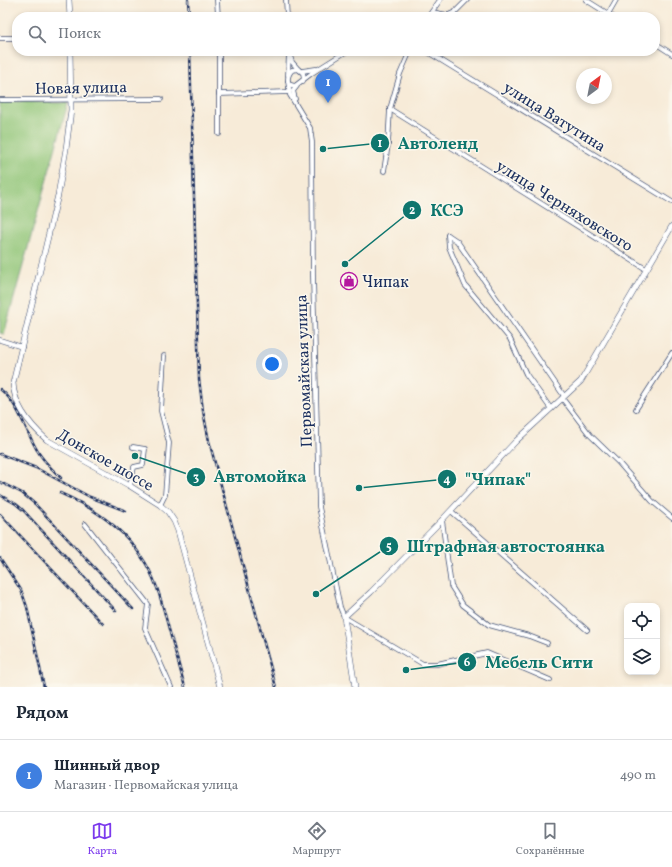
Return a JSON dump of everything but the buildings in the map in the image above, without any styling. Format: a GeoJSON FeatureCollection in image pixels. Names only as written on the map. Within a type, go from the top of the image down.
{"type":"FeatureCollection","features":[{"type":"Feature","properties":{"kind":"main road"},"geometry":{"type":"LineString","coordinates":[[69,0],[70,12]]}},
{"type":"Feature","properties":{"kind":"main road","name":"Донское шоссе"},"geometry":{"type":"LineString","coordinates":[[70,56],[71,110],[58,195],[13,383],[14,394],[17,403],[37,431],[47,440],[130,486],[160,505],[171,516],[178,531],[219,687]]}},
{"type":"Feature","properties":{"kind":"main road"},"geometry":{"type":"LineString","coordinates":[[344,617],[371,592],[451,511],[516,441],[581,381],[672,226]]}},
{"type":"Feature","properties":{"kind":"main road","name":"Первомайская улица"},"geometry":{"type":"LineString","coordinates":[[344,617],[355,687]]}},
{"type":"Feature","properties":{"kind":"street"},"geometry":{"type":"LineString","coordinates":[[217,0],[218,12]]}},
{"type":"Feature","properties":{"kind":"street"},"geometry":{"type":"LineString","coordinates":[[286,0],[287,12]]}},
{"type":"Feature","properties":{"kind":"street"},"geometry":{"type":"LineString","coordinates":[[432,12],[440,0]]}},
{"type":"Feature","properties":{"kind":"street"},"geometry":{"type":"LineString","coordinates":[[454,12],[466,0]]}},
{"type":"Feature","properties":{"kind":"street"},"geometry":{"type":"LineString","coordinates":[[586,0],[605,12]]}},
{"type":"Feature","properties":{"kind":"street"},"geometry":{"type":"LineString","coordinates":[[609,12],[616,0]]}},
{"type":"Feature","properties":{"kind":"street"},"geometry":{"type":"LineString","coordinates":[[0,38],[12,38]]}},
{"type":"Feature","properties":{"kind":"street"},"geometry":{"type":"LineString","coordinates":[[660,46],[672,54]]}},
{"type":"Feature","properties":{"kind":"street"},"geometry":{"type":"LineString","coordinates":[[219,56],[219,134]]}},
{"type":"Feature","properties":{"kind":"street","name":"Первомайская улица"},"geometry":{"type":"LineString","coordinates":[[289,56],[289,92],[310,128],[312,142],[313,276],[320,507],[340,607],[344,617]]}},
{"type":"Feature","properties":{"kind":"street"},"geometry":{"type":"LineString","coordinates":[[290,56],[292,62],[300,70],[304,78],[301,82],[293,86],[288,79],[292,70],[300,70],[320,69]]}},
{"type":"Feature","properties":{"kind":"street"},"geometry":{"type":"LineString","coordinates":[[298,107],[293,93],[295,87],[312,73],[340,56]]}},
{"type":"Feature","properties":{"kind":"street"},"geometry":{"type":"LineString","coordinates":[[384,171],[388,144],[390,109],[400,74],[408,56]]}},
{"type":"Feature","properties":{"kind":"street","name":"улица Ватутина"},"geometry":{"type":"LineString","coordinates":[[434,56],[672,202]]}},
{"type":"Feature","properties":{"kind":"street"},"geometry":{"type":"LineString","coordinates":[[219,94],[289,92]]}},
{"type":"Feature","properties":{"kind":"street","name":"Новая улица"},"geometry":{"type":"LineString","coordinates":[[0,100],[162,99]]}},
{"type":"Feature","properties":{"kind":"street","name":"улица Черняховского"},"geometry":{"type":"LineString","coordinates":[[390,109],[646,270]]}},
{"type":"Feature","properties":{"kind":"street"},"geometry":{"type":"LineString","coordinates":[[551,409],[526,374],[510,339],[465,285],[449,247],[448,235],[457,241],[563,398],[590,435],[618,462],[652,501],[672,518]]}},
{"type":"Feature","properties":{"kind":"street"},"geometry":{"type":"LineString","coordinates":[[0,340],[22,347]]}},
{"type":"Feature","properties":{"kind":"street"},"geometry":{"type":"LineString","coordinates":[[636,409],[672,353]]}},
{"type":"Feature","properties":{"kind":"street"},"geometry":{"type":"LineString","coordinates":[[160,505],[165,495],[169,443],[161,411],[164,356]]}},
{"type":"Feature","properties":{"kind":"street"},"geometry":{"type":"LineString","coordinates":[[130,486],[134,467],[143,464],[146,449],[133,447]]}},
{"type":"Feature","properties":{"kind":"street"},"geometry":{"type":"LineString","coordinates":[[451,511],[587,630]]}},
{"type":"Feature","properties":{"kind":"street"},"geometry":{"type":"LineString","coordinates":[[442,520],[451,586],[463,605],[489,625],[529,636],[547,643]]}},
{"type":"Feature","properties":{"kind":"street"},"geometry":{"type":"LineString","coordinates":[[85,524],[148,604],[145,628],[171,687]]}},
{"type":"Feature","properties":{"kind":"street"},"geometry":{"type":"LineString","coordinates":[[344,617],[424,664],[437,664],[487,653],[550,680]]}},
{"type":"Feature","properties":{"kind":"green space"},"geometry":{"type":"Polygon","coordinates":[[[0,101],[68,103],[4,334],[0,333],[0,101]]]}},
{"type":"Feature","properties":{"kind":"railway"},"geometry":{"type":"LineString","coordinates":[[188,0],[189,12]]}},
{"type":"Feature","properties":{"kind":"railway"},"geometry":{"type":"LineString","coordinates":[[190,56],[199,379],[203,411],[209,441],[276,687]]}},
{"type":"Feature","properties":{"kind":"railway"},"geometry":{"type":"LineString","coordinates":[[0,389],[7,395],[17,410],[39,454],[61,478]]}},
{"type":"Feature","properties":{"kind":"railway"},"geometry":{"type":"LineString","coordinates":[[0,454],[36,468],[90,497],[126,511]]}},
{"type":"Feature","properties":{"kind":"railway"},"geometry":{"type":"LineString","coordinates":[[0,482],[22,493],[35,504],[133,609]]}},
{"type":"Feature","properties":{"kind":"railway"},"geometry":{"type":"LineString","coordinates":[[60,493],[95,511],[125,536],[141,556],[154,580],[160,596],[185,687]]}},
{"type":"Feature","properties":{"kind":"railway"},"geometry":{"type":"LineString","coordinates":[[0,495],[16,504],[23,510],[116,611]]}},
{"type":"Feature","properties":{"kind":"railway"},"geometry":{"type":"LineString","coordinates":[[0,514],[103,624]]}},
{"type":"Feature","properties":{"kind":"railway"},"geometry":{"type":"LineString","coordinates":[[0,558],[21,590],[27,607],[44,687]]}},
{"type":"Feature","properties":{"kind":"place","name":"Шинный двор"},"geometry":{"type":"Point","coordinates":[328,103]}},
{"type":"Feature","properties":{"kind":"place","name":"Автоленд"},"geometry":{"type":"Point","coordinates":[323,149]}},
{"type":"Feature","properties":{"kind":"place","name":"КСЭ"},"geometry":{"type":"Point","coordinates":[345,264]}},
{"type":"Feature","properties":{"kind":"place","name":"Чипак"},"geometry":{"type":"Point","coordinates":[349,281]}},
{"type":"Feature","properties":{"kind":"place","name":"Автомойка"},"geometry":{"type":"Point","coordinates":[135,456]}},
{"type":"Feature","properties":{"kind":"place","name":"\"Чипак\""},"geometry":{"type":"Point","coordinates":[359,488]}},
{"type":"Feature","properties":{"kind":"place","name":"Штрафная автостоянка"},"geometry":{"type":"Point","coordinates":[316,594]}},
{"type":"Feature","properties":{"kind":"place","name":"Мебель Сити"},"geometry":{"type":"Point","coordinates":[406,670]}}]}
